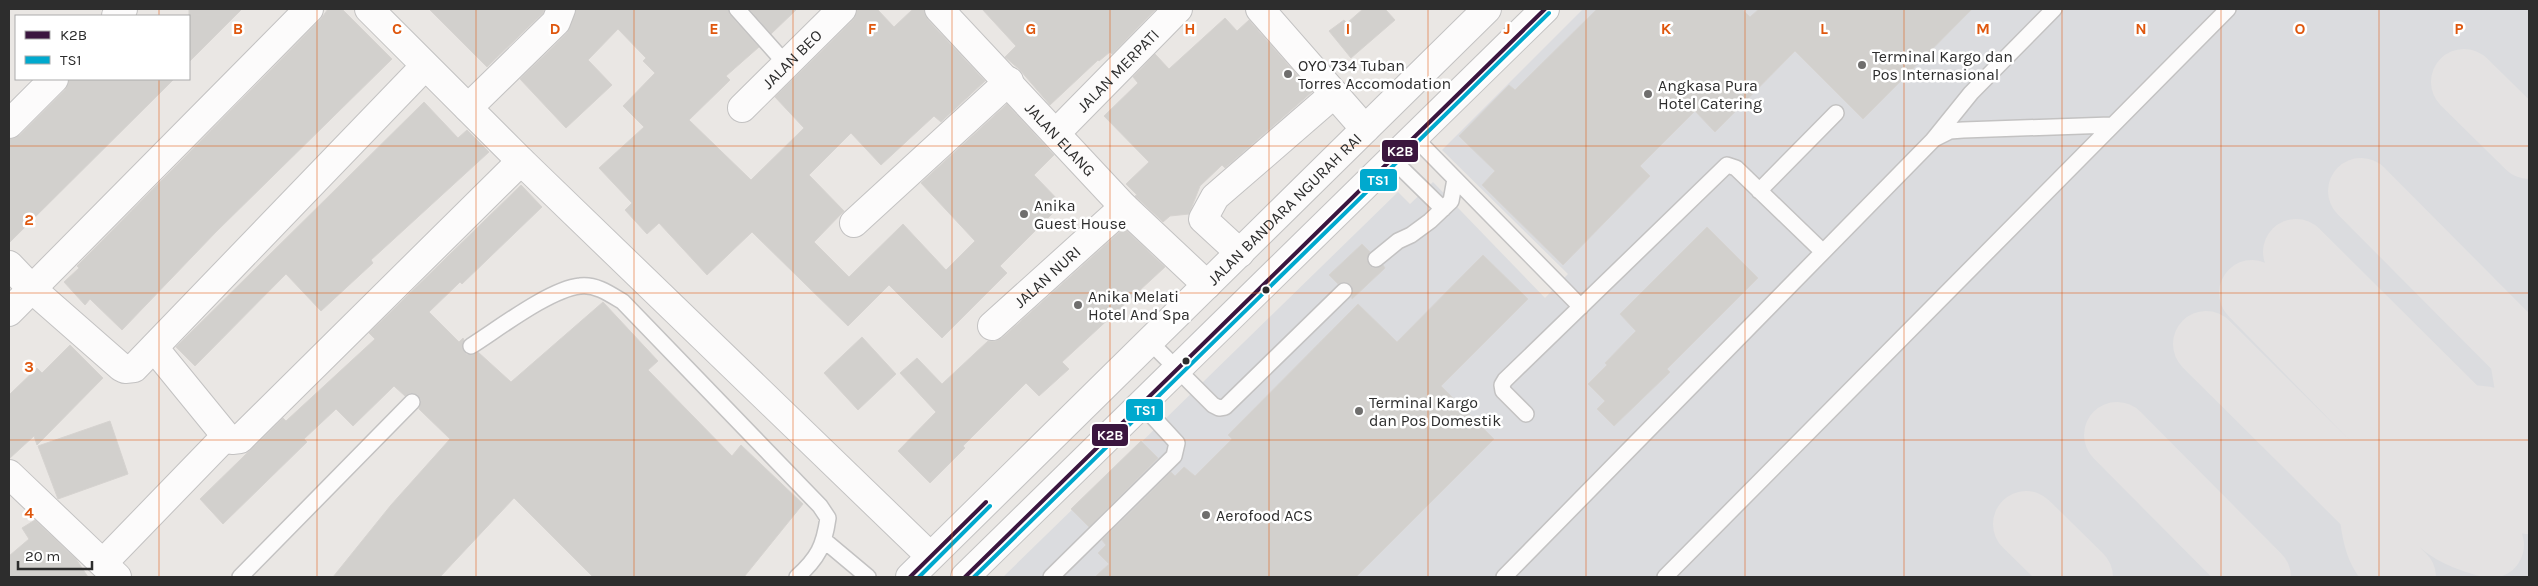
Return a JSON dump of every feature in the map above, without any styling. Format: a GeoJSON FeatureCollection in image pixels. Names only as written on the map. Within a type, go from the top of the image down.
{"type":"FeatureCollection","features":[{"type":"Feature","properties":{"kind":"street"},"geometry":{"type":"LineString","coordinates":[[9,312],[309,9]]}},
{"type":"Feature","properties":{"kind":"street"},"geometry":{"type":"LineString","coordinates":[[369,9],[521,161],[930,556]]}},
{"type":"Feature","properties":{"kind":"street"},"geometry":{"type":"LineString","coordinates":[[468,108],[556,22],[561,9]]}},
{"type":"Feature","properties":{"kind":"street","name":"JALAN BEO"},"geometry":{"type":"LineString","coordinates":[[742,108],[842,9]]}},
{"type":"Feature","properties":{"kind":"street","name":"JALAN MERPATI"},"geometry":{"type":"LineString","coordinates":[[1056,133],[1178,9]]}},
{"type":"Feature","properties":{"kind":"street"},"geometry":{"type":"LineString","coordinates":[[1260,9],[1365,129]]}},
{"type":"Feature","properties":{"kind":"street","name":"JALAN BANDARA NGURAH RAI"},"geometry":{"type":"LineString","coordinates":[[910,577],[1149,341],[1198,276],[1240,253],[1486,9]]}},
{"type":"Feature","properties":{"kind":"street"},"geometry":{"type":"LineString","coordinates":[[965,577],[1393,160],[1545,9]]}},
{"type":"Feature","properties":{"kind":"street","name":"JALAN ELANG"},"geometry":{"type":"LineString","coordinates":[[942,10],[1124,207],[1198,276]]}},
{"type":"Feature","properties":{"kind":"street"},"geometry":{"type":"LineString","coordinates":[[9,265],[32,288],[125,369],[134,368],[425,66]]}},
{"type":"Feature","properties":{"kind":"street"},"geometry":{"type":"LineString","coordinates":[[9,124],[53,80]]}},
{"type":"Feature","properties":{"kind":"street"},"geometry":{"type":"LineString","coordinates":[[854,223],[1009,81]]}},
{"type":"Feature","properties":{"kind":"street"},"geometry":{"type":"LineString","coordinates":[[1198,276],[1203,219],[1215,196],[1334,94]]}},
{"type":"Feature","properties":{"kind":"street"},"geometry":{"type":"LineString","coordinates":[[155,348],[226,436],[236,440],[246,434],[521,161]]}},
{"type":"Feature","properties":{"kind":"street","name":"JALAN NURI"},"geometry":{"type":"LineString","coordinates":[[992,326],[1124,207]]}},
{"type":"Feature","properties":{"kind":"street"},"geometry":{"type":"LineString","coordinates":[[1203,219],[1240,253]]}},
{"type":"Feature","properties":{"kind":"street"},"geometry":{"type":"LineString","coordinates":[[9,474],[110,570],[226,436]]}},
{"type":"Feature","properties":{"kind":"lane"},"geometry":{"type":"LineString","coordinates":[[737,9],[786,64]]}},
{"type":"Feature","properties":{"kind":"lane"},"geometry":{"type":"LineString","coordinates":[[1504,577],[1933,140],[1971,93],[2054,9]]}},
{"type":"Feature","properties":{"kind":"lane"},"geometry":{"type":"LineString","coordinates":[[1665,577],[2110,125],[2228,9]]}},
{"type":"Feature","properties":{"kind":"lane"},"geometry":{"type":"LineString","coordinates":[[1759,191],[1836,113]]}},
{"type":"Feature","properties":{"kind":"lane"},"geometry":{"type":"LineString","coordinates":[[1933,140],[1950,131],[2110,125]]}},
{"type":"Feature","properties":{"kind":"lane"},"geometry":{"type":"LineString","coordinates":[[1415,138],[1581,307]]}},
{"type":"Feature","properties":{"kind":"lane"},"geometry":{"type":"LineString","coordinates":[[1393,160],[1443,210]]}},
{"type":"Feature","properties":{"kind":"lane"},"geometry":{"type":"LineString","coordinates":[[1526,414],[1503,391],[1502,386],[1723,168],[1731,165],[1822,251]]}},
{"type":"Feature","properties":{"kind":"lane"},"geometry":{"type":"LineString","coordinates":[[1376,259],[1398,241],[1411,235],[1443,210],[1451,201],[1455,179]]}},
{"type":"Feature","properties":{"kind":"lane"},"geometry":{"type":"LineString","coordinates":[[471,346],[561,291],[581,286],[601,289],[623,302],[820,506],[828,518],[825,541],[814,562],[797,577]]}},
{"type":"Feature","properties":{"kind":"lane"},"geometry":{"type":"LineString","coordinates":[[1149,341],[1213,405],[1219,408],[1225,407],[1344,291]]}},
{"type":"Feature","properties":{"kind":"lane"},"geometry":{"type":"LineString","coordinates":[[240,577],[412,402]]}},
{"type":"Feature","properties":{"kind":"lane"},"geometry":{"type":"LineString","coordinates":[[1051,577],[1174,456],[1177,444],[1172,436],[1142,405]]}},
{"type":"Feature","properties":{"kind":"lane"},"geometry":{"type":"LineString","coordinates":[[825,541],[868,577]]}},
{"type":"Feature","properties":{"kind":"shaded area"},"geometry":{"type":"Polygon","coordinates":[[[1583,9],[2529,9],[2529,577],[1003,577],[1398,192],[1410,204],[1433,182],[1545,298],[1568,274],[1442,150],[1583,9]]]}},
{"type":"Feature","properties":{"kind":"building"},"geometry":{"type":"Polygon","coordinates":[[[189,9],[242,9],[190,61],[189,9]]]}},
{"type":"Feature","properties":{"kind":"building"},"geometry":{"type":"Polygon","coordinates":[[[328,9],[342,9],[392,59],[216,232],[122,330],[90,299],[85,305],[64,282],[79,268],[77,266],[320,20],[328,9]]]}},
{"type":"Feature","properties":{"kind":"building"},"geometry":{"type":"Polygon","coordinates":[[[429,9],[544,9],[543,13],[487,67],[429,9]]]}},
{"type":"Feature","properties":{"kind":"building"},"geometry":{"type":"Polygon","coordinates":[[[576,9],[728,9],[730,15],[759,47],[726,76],[730,80],[689,120],[751,180],[804,128],[775,97],[853,20],[857,10],[877,9],[894,27],[913,9],[924,9],[928,20],[985,81],[941,122],[934,116],[881,165],[851,133],[809,175],[844,211],[814,242],[849,277],[903,224],[946,270],[975,241],[921,183],[1007,104],[1054,155],[1034,175],[1062,204],[1000,266],[1007,273],[942,338],[889,285],[848,326],[752,232],[707,275],[659,223],[647,234],[625,210],[632,203],[599,168],[644,127],[623,106],[655,73],[643,61],[646,58],[618,29],[588,60],[612,85],[566,128],[520,79],[567,33],[576,9]]]}},
{"type":"Feature","properties":{"kind":"building"},"geometry":{"type":"Polygon","coordinates":[[[749,9],[797,9],[771,34],[749,9]]]}},
{"type":"Feature","properties":{"kind":"building"},"geometry":{"type":"Polygon","coordinates":[[[982,9],[1156,9],[1112,54],[1110,52],[1098,60],[1050,105],[1020,70],[1005,57],[1016,46],[982,9]]]}},
{"type":"Feature","properties":{"kind":"building"},"geometry":{"type":"Polygon","coordinates":[[[1363,9],[1385,9],[1395,20],[1351,58],[1329,31],[1344,20],[1347,23],[1363,9]]]}},
{"type":"Feature","properties":{"kind":"building"},"geometry":{"type":"Polygon","coordinates":[[[1597,9],[1742,9],[1750,17],[1759,9],[1972,9],[1863,119],[1795,51],[1715,132],[1695,111],[1640,166],[1650,176],[1563,265],[1482,185],[1495,171],[1459,136],[1509,85],[1515,90],[1597,9]]]}},
{"type":"Feature","properties":{"kind":"building"},"geometry":{"type":"Polygon","coordinates":[[[1225,18],[1237,31],[1249,20],[1312,92],[1225,168],[1222,165],[1200,186],[1189,214],[1170,216],[1163,222],[1135,196],[1137,195],[1126,184],[1149,162],[1104,116],[1138,83],[1133,77],[1155,54],[1169,69],[1225,18]]]}},
{"type":"Feature","properties":{"kind":"building"},"geometry":{"type":"Polygon","coordinates":[[[69,80],[173,80],[9,243],[9,139],[20,135],[65,90],[69,80]]]}},
{"type":"Feature","properties":{"kind":"building"},"geometry":{"type":"Polygon","coordinates":[[[424,102],[458,138],[467,130],[489,152],[371,260],[373,263],[321,311],[286,274],[195,366],[176,347],[424,102]]]}},
{"type":"Feature","properties":{"kind":"building"},"geometry":{"type":"Polygon","coordinates":[[[521,185],[542,207],[462,284],[460,282],[429,312],[459,342],[463,338],[462,347],[466,354],[472,355],[478,352],[511,382],[603,302],[658,361],[648,370],[732,456],[741,445],[803,504],[744,577],[593,577],[514,498],[440,577],[333,577],[391,505],[450,439],[419,409],[421,400],[418,395],[410,393],[405,396],[394,386],[353,426],[336,409],[304,439],[307,442],[223,524],[200,499],[283,418],[286,421],[375,339],[369,333],[521,185]]]}},
{"type":"Feature","properties":{"kind":"building"},"geometry":{"type":"Polygon","coordinates":[[[1707,227],[1758,278],[1667,369],[1670,372],[1614,426],[1597,409],[1605,401],[1588,384],[1636,331],[1620,314],[1707,227]]]}},
{"type":"Feature","properties":{"kind":"building"},"geometry":{"type":"Polygon","coordinates":[[[1124,228],[1165,267],[1062,362],[1069,369],[1039,396],[1026,383],[963,446],[965,448],[930,483],[898,451],[936,412],[900,373],[917,358],[942,384],[988,341],[996,341],[1002,338],[1124,228]]]}},
{"type":"Feature","properties":{"kind":"building"},"geometry":{"type":"Polygon","coordinates":[[[1362,244],[1370,252],[1367,260],[1369,265],[1373,268],[1383,265],[1385,268],[1352,299],[1351,285],[1346,282],[1338,284],[1329,275],[1362,244]]]}},
{"type":"Feature","properties":{"kind":"building","name":"Terminal Kargo dan Pos Domestik"},"geometry":{"type":"Polygon","coordinates":[[[1483,255],[1528,299],[1441,386],[1494,439],[1356,577],[1095,577],[1109,564],[1098,553],[1106,545],[1102,540],[1171,472],[1175,476],[1184,467],[1195,476],[1232,439],[1228,435],[1358,304],[1397,342],[1483,255]]]}},
{"type":"Feature","properties":{"kind":"building"},"geometry":{"type":"Polygon","coordinates":[[[862,337],[896,374],[858,410],[824,373],[862,337]]]}},
{"type":"Feature","properties":{"kind":"building"},"geometry":{"type":"Polygon","coordinates":[[[70,345],[103,378],[37,445],[34,436],[9,459],[9,395],[37,368],[42,373],[70,345]]]}},
{"type":"Feature","properties":{"kind":"building"},"geometry":{"type":"Polygon","coordinates":[[[110,421],[128,474],[58,499],[38,446],[110,421]]]}},
{"type":"Feature","properties":{"kind":"building"},"geometry":{"type":"Polygon","coordinates":[[[1141,441],[1158,458],[1089,527],[1071,509],[1141,441]]]}},
{"type":"Feature","properties":{"kind":"building"},"geometry":{"type":"Polygon","coordinates":[[[35,520],[76,559],[88,577],[9,577],[9,556],[29,539],[22,528],[35,520]]]}},
{"type":"Feature","properties":{"kind":"taxiway"},"geometry":{"type":"LineString","coordinates":[[2464,82],[2529,146]]}},
{"type":"Feature","properties":{"kind":"taxiway"},"geometry":{"type":"LineString","coordinates":[[2361,191],[2522,353],[2529,394]]}},
{"type":"Feature","properties":{"kind":"taxiway"},"geometry":{"type":"LineString","coordinates":[[2296,252],[2463,418],[2468,448],[2473,461],[2488,482],[2513,497],[2529,501]]}},
{"type":"Feature","properties":{"kind":"taxiway"},"geometry":{"type":"LineString","coordinates":[[2252,293],[2417,462],[2424,495],[2429,508],[2437,518],[2459,534],[2491,545]]}},
{"type":"Feature","properties":{"kind":"taxiway"},"geometry":{"type":"LineString","coordinates":[[2206,344],[2372,509],[2377,539],[2383,554],[2403,577]]}},
{"type":"Feature","properties":{"kind":"taxiway"},"geometry":{"type":"LineString","coordinates":[[2463,418],[2499,423],[2515,431],[2529,444]]}},
{"type":"Feature","properties":{"kind":"taxiway"},"geometry":{"type":"LineString","coordinates":[[2117,435],[2258,577]]}},
{"type":"Feature","properties":{"kind":"taxiway"},"geometry":{"type":"LineString","coordinates":[[2026,524],[2080,577]]}},
{"type":"Feature","properties":{"kind":"transit line","name":"K2B"},"geometry":{"type":"LineString","coordinates":[[965,577],[1545,9]]}},
{"type":"Feature","properties":{"kind":"transit line","name":"TS1"},"geometry":{"type":"LineString","coordinates":[[974,577],[1549,13]]}},
{"type":"Feature","properties":{"kind":"transit line","name":"K2B"},"geometry":{"type":"LineString","coordinates":[[910,577],[986,502]]}},
{"type":"Feature","properties":{"kind":"transit line","name":"TS1"},"geometry":{"type":"LineString","coordinates":[[919,577],[990,506]]}},
{"type":"Feature","properties":{"kind":"place","name":"Terminal Kargo dan Pos Internasional"},"geometry":{"type":"Point","coordinates":[1862,65]}},
{"type":"Feature","properties":{"kind":"place","name":"OYO 734 Tuban Torres Accomodation"},"geometry":{"type":"Point","coordinates":[1288,74]}},
{"type":"Feature","properties":{"kind":"place","name":"Angkasa Pura Hotel Catering"},"geometry":{"type":"Point","coordinates":[1648,94]}},
{"type":"Feature","properties":{"kind":"place","name":"Anika Guest House"},"geometry":{"type":"Point","coordinates":[1024,214]}},
{"type":"Feature","properties":{"kind":"place","name":"Anika Melati Hotel And Spa"},"geometry":{"type":"Point","coordinates":[1078,305]}},
{"type":"Feature","properties":{"kind":"place","name":"Terminal Kargo dan Pos Domestik"},"geometry":{"type":"Point","coordinates":[1359,411]}},
{"type":"Feature","properties":{"kind":"place","name":"Aerofood ACS"},"geometry":{"type":"Point","coordinates":[1206,515]}}]}
